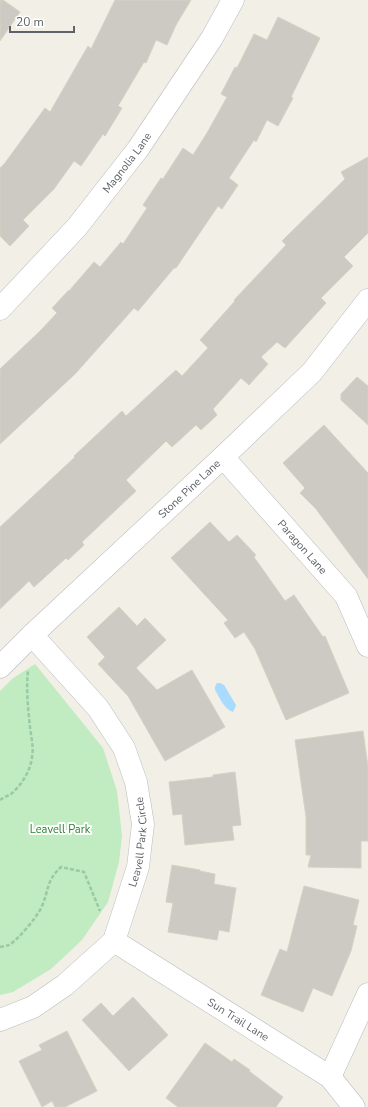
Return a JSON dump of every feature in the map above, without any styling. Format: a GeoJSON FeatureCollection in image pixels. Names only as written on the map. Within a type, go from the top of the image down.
{"type":"FeatureCollection","features":[{"type":"Feature","properties":{"kind":"street","name":"Magnolia Lane"},"geometry":{"type":"LineString","coordinates":[[0,309],[77,226],[138,149],[212,38],[233,0]]}},
{"type":"Feature","properties":{"kind":"street","name":"Stone Pine Lane"},"geometry":{"type":"LineString","coordinates":[[0,667],[32,635],[224,457],[312,372],[368,300]]}},
{"type":"Feature","properties":{"kind":"street","name":"Paragon Lane"},"geometry":{"type":"LineString","coordinates":[[224,457],[346,596],[368,646]]}},
{"type":"Feature","properties":{"kind":"street","name":"Leavell Park Circle"},"geometry":{"type":"LineString","coordinates":[[32,635],[98,708],[124,748],[136,782],[143,824],[138,867],[114,941]]}},
{"type":"Feature","properties":{"kind":"street"},"geometry":{"type":"LineString","coordinates":[[0,1020],[33,1007],[65,985],[114,941]]}},
{"type":"Feature","properties":{"kind":"street","name":"Sun Trail Lane"},"geometry":{"type":"LineString","coordinates":[[114,941],[330,1077],[354,1107]]}},
{"type":"Feature","properties":{"kind":"street"},"geometry":{"type":"LineString","coordinates":[[330,1077],[368,994]]}},
{"type":"Feature","properties":{"kind":"path"},"geometry":{"type":"LineString","coordinates":[[0,800],[11,793],[20,784],[27,772],[32,758],[26,684],[28,670]]}},
{"type":"Feature","properties":{"kind":"path"},"geometry":{"type":"LineString","coordinates":[[0,947],[9,945],[20,935],[37,914],[42,907],[51,879],[60,867],[84,872],[114,941]]}},
{"type":"Feature","properties":{"kind":"green space","name":"Leavell Park"},"geometry":{"type":"Polygon","coordinates":[[[35,664],[103,748],[117,791],[122,836],[119,862],[108,902],[82,940],[51,969],[13,992],[0,995],[0,691],[12,679],[35,664]]]}},
{"type":"Feature","properties":{"kind":"water"},"geometry":{"type":"Polygon","coordinates":[[[217,683],[224,685],[236,705],[233,712],[225,706],[215,690],[217,683]]]}},
{"type":"Feature","properties":{"kind":"building"},"geometry":{"type":"Polygon","coordinates":[[[0,0],[3,0],[20,12],[0,41],[0,0]]]}},
{"type":"Feature","properties":{"kind":"building"},"geometry":{"type":"Polygon","coordinates":[[[115,0],[191,0],[176,25],[167,45],[156,40],[146,63],[144,62],[118,106],[122,108],[105,136],[103,134],[81,166],[74,161],[54,189],[23,220],[29,226],[10,246],[0,236],[0,168],[45,108],[50,112],[88,46],[91,49],[115,0]]]}},
{"type":"Feature","properties":{"kind":"building"},"geometry":{"type":"Polygon","coordinates":[[[278,17],[320,38],[291,97],[293,98],[278,126],[267,120],[256,142],[254,140],[229,178],[238,185],[222,209],[218,206],[176,268],[174,268],[138,311],[134,308],[75,374],[0,444],[0,369],[57,313],[52,308],[94,262],[100,267],[121,242],[123,244],[147,208],[143,205],[161,178],[163,179],[183,148],[193,155],[207,133],[227,97],[221,94],[235,67],[237,68],[254,34],[267,40],[278,17]]]}},
{"type":"Feature","properties":{"kind":"building"},"geometry":{"type":"Polygon","coordinates":[[[368,157],[368,233],[344,257],[353,266],[321,298],[326,303],[285,348],[277,342],[261,357],[268,364],[249,385],[241,378],[213,409],[217,415],[201,430],[196,425],[172,447],[166,441],[126,480],[136,491],[82,542],[84,545],[68,560],[66,558],[34,587],[29,581],[0,609],[0,527],[122,411],[126,416],[176,370],[182,376],[208,348],[200,340],[235,301],[234,300],[286,245],[282,241],[345,179],[341,172],[368,157]]]}},
{"type":"Feature","properties":{"kind":"building"},"geometry":{"type":"Polygon","coordinates":[[[357,377],[368,386],[368,425],[341,400],[341,394],[357,377]]]}},
{"type":"Feature","properties":{"kind":"building"},"geometry":{"type":"Polygon","coordinates":[[[324,425],[368,473],[368,579],[316,509],[300,493],[305,488],[283,463],[324,425]]]}},
{"type":"Feature","properties":{"kind":"building"},"geometry":{"type":"Polygon","coordinates":[[[210,522],[229,542],[237,535],[256,555],[254,557],[285,601],[294,595],[323,637],[325,636],[349,693],[286,720],[255,649],[244,632],[235,638],[224,623],[228,620],[171,558],[210,522]]]}},
{"type":"Feature","properties":{"kind":"building"},"geometry":{"type":"Polygon","coordinates":[[[119,607],[137,626],[145,618],[166,640],[136,668],[157,690],[192,670],[225,727],[165,761],[128,696],[98,664],[105,657],[87,637],[119,607]]]}},
{"type":"Feature","properties":{"kind":"building"},"geometry":{"type":"Polygon","coordinates":[[[363,731],[368,767],[368,841],[361,841],[361,868],[308,867],[311,855],[306,855],[306,817],[295,740],[363,731]]]}},
{"type":"Feature","properties":{"kind":"building"},"geometry":{"type":"Polygon","coordinates":[[[235,772],[241,825],[232,826],[234,840],[185,845],[182,814],[173,815],[169,782],[213,777],[213,775],[235,772]]]}},
{"type":"Feature","properties":{"kind":"building"},"geometry":{"type":"Polygon","coordinates":[[[172,865],[215,874],[214,884],[236,888],[229,932],[219,930],[217,940],[168,932],[173,903],[166,902],[172,865]]]}},
{"type":"Feature","properties":{"kind":"building"},"geometry":{"type":"Polygon","coordinates":[[[304,886],[359,900],[353,925],[357,926],[351,951],[332,996],[313,988],[303,1012],[261,995],[280,949],[287,952],[304,886]]]}},
{"type":"Feature","properties":{"kind":"building"},"geometry":{"type":"Polygon","coordinates":[[[133,997],[168,1035],[129,1071],[82,1020],[101,1003],[113,1016],[133,997]]]}},
{"type":"Feature","properties":{"kind":"building"},"geometry":{"type":"Polygon","coordinates":[[[67,1031],[97,1091],[65,1107],[55,1107],[52,1101],[42,1107],[19,1061],[42,1050],[39,1045],[67,1031]]]}},
{"type":"Feature","properties":{"kind":"building"},"geometry":{"type":"Polygon","coordinates":[[[205,1043],[232,1062],[234,1059],[250,1070],[249,1071],[283,1097],[276,1107],[178,1107],[166,1098],[205,1043]]]}}]}
